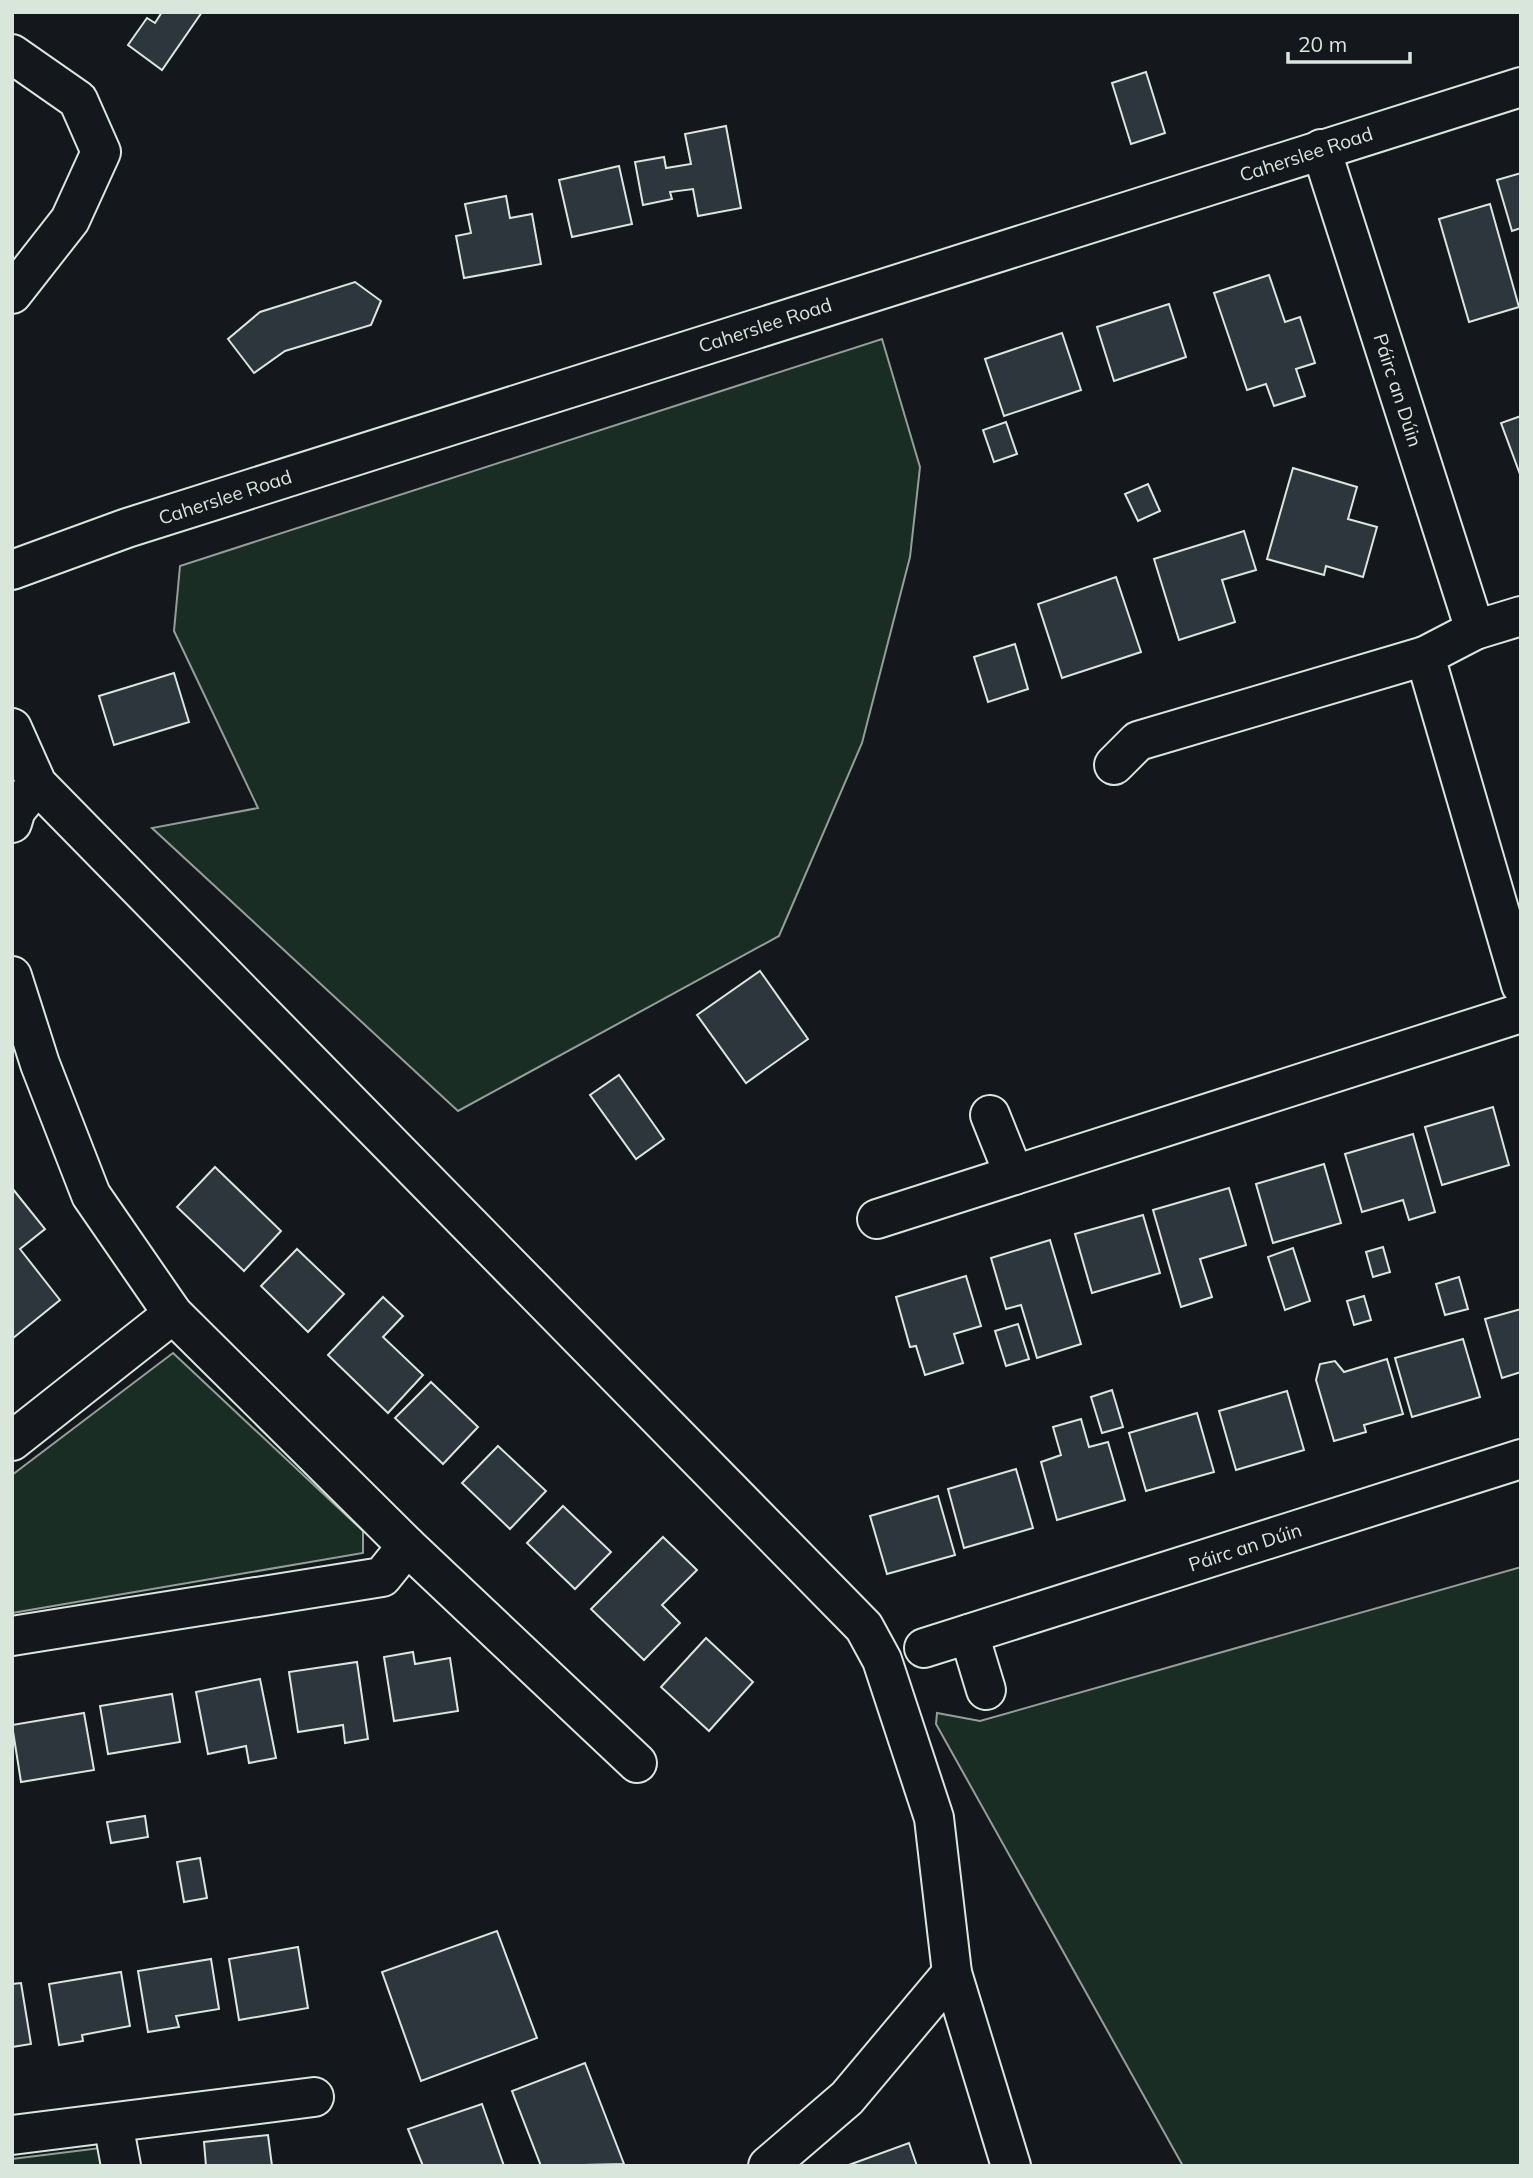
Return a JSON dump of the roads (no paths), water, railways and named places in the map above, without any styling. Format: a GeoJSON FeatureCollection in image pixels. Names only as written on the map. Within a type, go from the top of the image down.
{"type":"FeatureCollection","features":[{"type":"Feature","properties":{"kind":"street"},"geometry":{"type":"LineString","coordinates":[[12,54],[78,100],[101,152],[70,220],[12,294]]}},
{"type":"Feature","properties":{"kind":"street","name":"Caherslee Road"},"geometry":{"type":"LineString","coordinates":[[12,570],[127,528],[1521,87]]}},
{"type":"Feature","properties":{"kind":"street","name":"Páirc an Dúin"},"geometry":{"type":"LineString","coordinates":[[1321,149],[1475,630]]}},
{"type":"Feature","properties":{"kind":"street"},"geometry":{"type":"LineString","coordinates":[[1114,765],[1138,741],[1424,656],[1475,630],[1521,616]]}},
{"type":"Feature","properties":{"kind":"street"},"geometry":{"type":"LineString","coordinates":[[1424,656],[1521,985]]}},
{"type":"Feature","properties":{"kind":"street"},"geometry":{"type":"LineString","coordinates":[[12,728],[37,784],[864,1627],[882,1660],[934,1818],[952,1973],[1011,2166]]}},
{"type":"Feature","properties":{"kind":"street"},"geometry":{"type":"LineString","coordinates":[[12,823],[16,810],[37,784]]}},
{"type":"Feature","properties":{"kind":"street"},"geometry":{"type":"LineString","coordinates":[[12,976],[40,1064],[91,1195],[173,1314],[407,1546],[638,1763]]}},
{"type":"Feature","properties":{"kind":"street"},"geometry":{"type":"LineString","coordinates":[[877,1219],[1521,1013]]}},
{"type":"Feature","properties":{"kind":"street"},"geometry":{"type":"LineString","coordinates":[[990,1115],[1014,1175]]}},
{"type":"Feature","properties":{"kind":"street"},"geometry":{"type":"LineString","coordinates":[[12,1441],[173,1314]]}},
{"type":"Feature","properties":{"kind":"street","name":"Páirc an Dúin"},"geometry":{"type":"LineString","coordinates":[[924,1648],[1521,1459]]}},
{"type":"Feature","properties":{"kind":"street"},"geometry":{"type":"LineString","coordinates":[[12,1636],[382,1577],[407,1546]]}},
{"type":"Feature","properties":{"kind":"street"},"geometry":{"type":"LineString","coordinates":[[969,1634],[986,1690]]}},
{"type":"Feature","properties":{"kind":"street"},"geometry":{"type":"LineString","coordinates":[[768,2166],[847,2098],[952,1973]]}},
{"type":"Feature","properties":{"kind":"street"},"geometry":{"type":"LineString","coordinates":[[12,2135],[314,2097]]}},
{"type":"Feature","properties":{"kind":"street"},"geometry":{"type":"LineString","coordinates":[[113,2123],[121,2166]]}}]}
